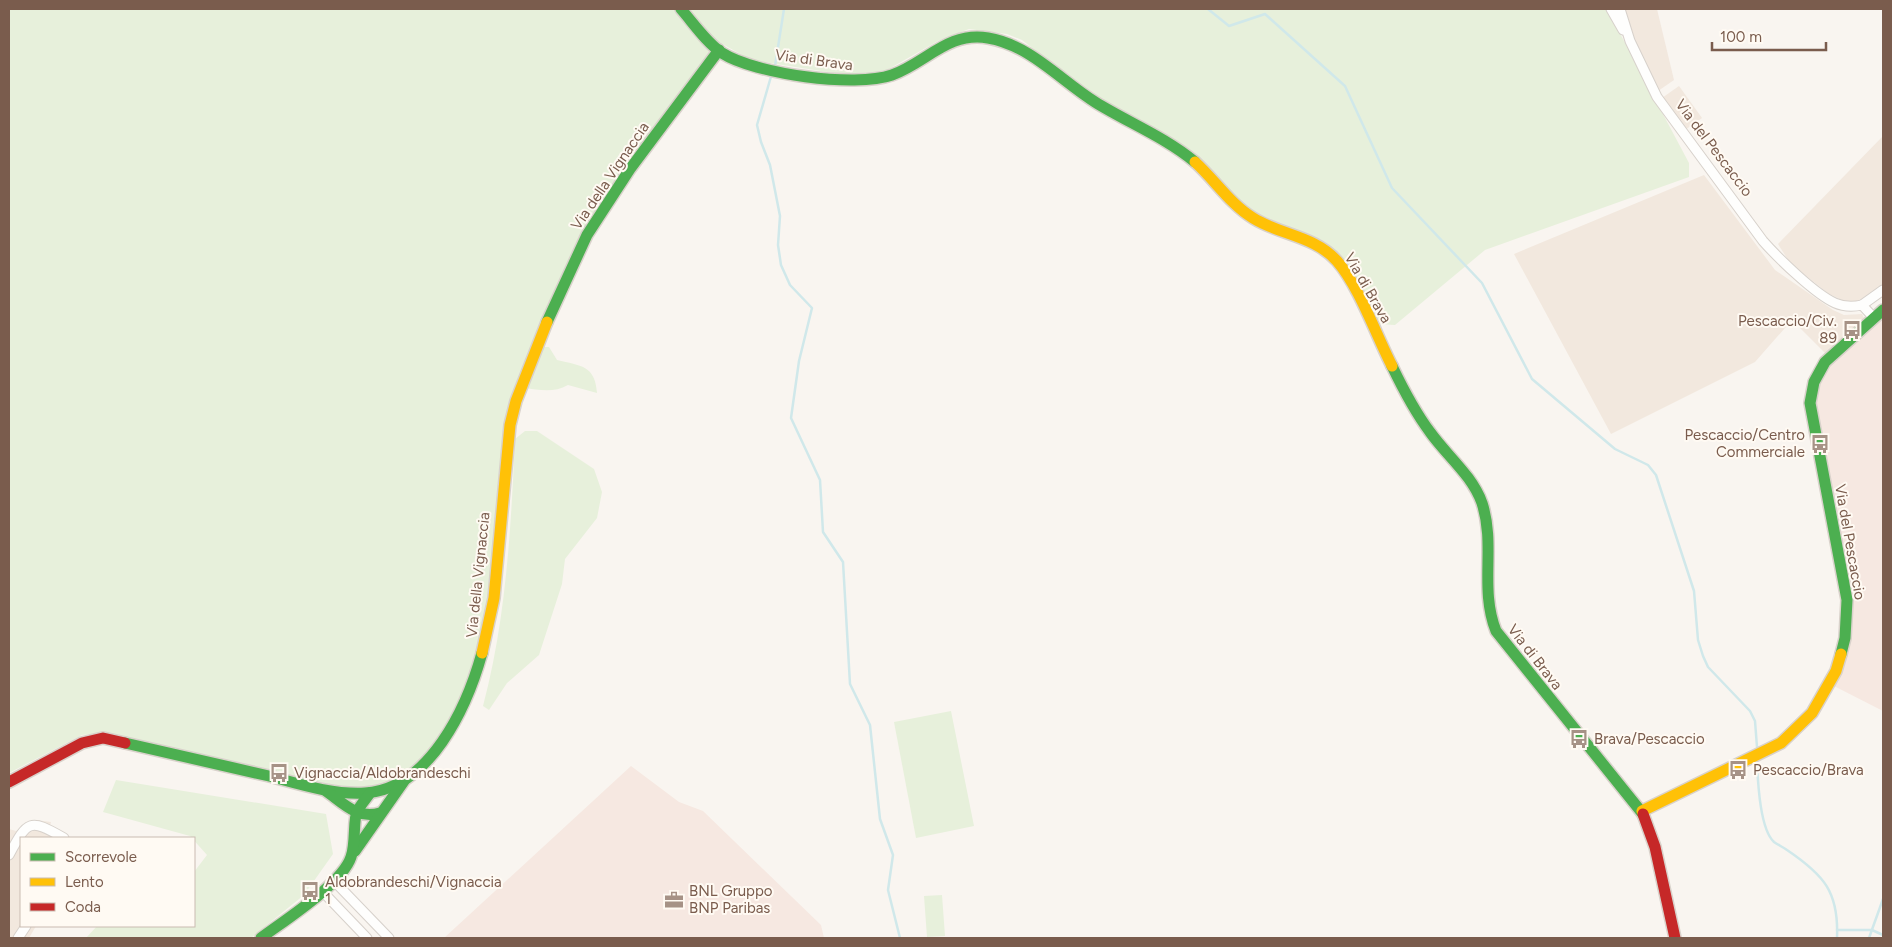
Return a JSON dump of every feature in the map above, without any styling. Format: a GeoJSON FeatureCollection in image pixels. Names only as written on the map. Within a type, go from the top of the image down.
{"type":"FeatureCollection","features":[{"type":"Feature","properties":{"kind":"street","name":"Via di Brava"},"geometry":{"type":"LineString","coordinates":[[681,9],[719,50],[736,60],[774,70],[843,81],[870,80],[894,74],[938,46],[956,40],[973,37],[1004,42],[1035,59],[1092,101],[1194,161],[1245,213],[1258,222],[1308,239],[1330,252],[1346,272],[1421,419],[1438,443],[1470,481],[1480,498],[1488,526],[1486,598],[1494,628],[1508,650],[1642,811],[1655,847],[1675,938]]}},
{"type":"Feature","properties":{"kind":"street","name":"Via del Pescaccio"},"geometry":{"type":"LineString","coordinates":[[1611,9],[1630,40]]}},
{"type":"Feature","properties":{"kind":"street","name":"Via del Pescaccio"},"geometry":{"type":"LineString","coordinates":[[1620,9],[1642,70],[1661,103],[1770,248],[1831,301],[1847,306],[1862,305],[1879,314],[1822,366],[1814,382],[1810,403],[1815,439],[1847,600],[1847,622],[1842,650],[1830,684],[1814,710],[1793,734],[1767,751],[1642,811]]}},
{"type":"Feature","properties":{"kind":"street","name":"Via della Vignaccia"},"geometry":{"type":"LineString","coordinates":[[9,782],[82,743],[103,738],[323,789],[370,793],[404,781],[426,761],[456,723],[484,655],[492,606],[510,425],[516,401],[554,306],[588,235],[607,203],[719,50]]}},
{"type":"Feature","properties":{"kind":"street"},"geometry":{"type":"LineString","coordinates":[[1862,305],[1883,290]]}},
{"type":"Feature","properties":{"kind":"street"},"geometry":{"type":"LineString","coordinates":[[261,938],[334,881],[404,781]]}},
{"type":"Feature","properties":{"kind":"street"},"geometry":{"type":"LineString","coordinates":[[323,789],[356,813],[369,816],[380,813]]}},
{"type":"Feature","properties":{"kind":"street"},"geometry":{"type":"LineString","coordinates":[[351,858],[356,835],[356,813],[370,793],[378,801],[380,813]]}},
{"type":"Feature","properties":{"kind":"street"},"geometry":{"type":"LineString","coordinates":[[9,855],[23,829],[28,826],[43,826],[62,837]]}},
{"type":"Feature","properties":{"kind":"street"},"geometry":{"type":"LineString","coordinates":[[334,881],[389,938]]}},
{"type":"Feature","properties":{"kind":"street"},"geometry":{"type":"LineString","coordinates":[[322,891],[367,938]]}},
{"type":"Feature","properties":{"kind":"street"},"geometry":{"type":"LineString","coordinates":[[18,938],[25,927]]}},
{"type":"Feature","properties":{"kind":"shaded area"},"geometry":{"type":"Polygon","coordinates":[[[1623,9],[1657,9],[1674,80],[1658,91],[1644,70],[1623,9]]]}},
{"type":"Feature","properties":{"kind":"shaded area"},"geometry":{"type":"Polygon","coordinates":[[[1679,86],[1702,118],[1685,130],[1662,98],[1679,86]]]}},
{"type":"Feature","properties":{"kind":"shaded area"},"geometry":{"type":"Polygon","coordinates":[[[1883,136],[1883,287],[1877,292],[1857,301],[1844,301],[1829,294],[1790,263],[1778,244],[1883,136]]]}},
{"type":"Feature","properties":{"kind":"shaded area"},"geometry":{"type":"Polygon","coordinates":[[[1704,175],[1775,270],[1833,310],[1844,315],[1862,314],[1864,318],[1825,353],[1792,320],[1755,362],[1611,434],[1514,254],[1704,175]]]}},
{"type":"Feature","properties":{"kind":"shaded area"},"geometry":{"type":"Polygon","coordinates":[[[1883,310],[1883,711],[1830,684],[1846,629],[1811,416],[1818,371],[1883,310]]]}},
{"type":"Feature","properties":{"kind":"shaded area"},"geometry":{"type":"Polygon","coordinates":[[[631,766],[679,802],[703,811],[821,925],[824,938],[444,938],[631,766]]]}},
{"type":"Feature","properties":{"kind":"shaded area"},"geometry":{"type":"Polygon","coordinates":[[[36,820],[51,822],[48,834],[53,837],[20,837],[20,927],[35,927],[29,938],[9,938],[9,829],[16,831],[36,820]]]}},
{"type":"Feature","properties":{"kind":"green space"},"geometry":{"type":"Polygon","coordinates":[[[9,9],[1607,9],[1689,163],[1689,177],[1485,250],[1395,325],[1377,324],[1344,265],[1325,242],[1250,211],[1192,154],[1100,101],[1022,40],[1007,34],[969,29],[938,41],[887,70],[853,76],[751,60],[717,41],[607,193],[557,289],[507,417],[487,620],[475,667],[453,727],[398,781],[379,787],[350,789],[104,733],[82,735],[9,773],[9,9]]]}},
{"type":"Feature","properties":{"kind":"green space"},"geometry":{"type":"Polygon","coordinates":[[[541,347],[549,347],[557,360],[580,366],[590,372],[596,384],[597,393],[568,385],[552,390],[524,388],[541,347]]]}},
{"type":"Feature","properties":{"kind":"green space"},"geometry":{"type":"Polygon","coordinates":[[[525,431],[537,431],[594,469],[602,492],[597,518],[565,559],[562,584],[539,655],[507,683],[489,710],[483,706],[497,641],[506,574],[515,439],[525,431]]]}},
{"type":"Feature","properties":{"kind":"green space"},"geometry":{"type":"Polygon","coordinates":[[[951,711],[974,826],[916,838],[894,722],[951,711]]]}},
{"type":"Feature","properties":{"kind":"green space"},"geometry":{"type":"Polygon","coordinates":[[[116,780],[326,814],[333,854],[304,895],[251,938],[86,938],[96,927],[195,927],[195,871],[207,855],[195,842],[195,837],[103,812],[116,780]]]}},
{"type":"Feature","properties":{"kind":"green space"},"geometry":{"type":"Polygon","coordinates":[[[942,895],[945,936],[927,937],[924,896],[942,895]]]}},
{"type":"Feature","properties":{"kind":"waterway"},"geometry":{"type":"LineString","coordinates":[[775,66],[784,9]]}},
{"type":"Feature","properties":{"kind":"waterway"},"geometry":{"type":"LineString","coordinates":[[1208,9],[1229,26],[1265,14],[1345,86],[1392,188],[1482,283],[1532,379],[1615,449],[1648,465],[1656,475],[1694,591],[1698,640],[1703,656],[1708,667],[1750,711],[1755,721],[1757,747]]}},
{"type":"Feature","properties":{"kind":"waterway"},"geometry":{"type":"LineString","coordinates":[[772,73],[757,125],[770,165],[780,216],[778,245],[781,265],[790,285],[812,308],[799,361],[791,418],[820,480],[823,532],[843,562],[850,684],[870,725],[880,819],[893,855],[888,890],[900,938]]}},
{"type":"Feature","properties":{"kind":"waterway"},"geometry":{"type":"LineString","coordinates":[[1757,764],[1761,805],[1769,836],[1774,842],[1811,868],[1827,886],[1835,908],[1837,938]]}},
{"type":"Feature","properties":{"kind":"waterway"},"geometry":{"type":"LineString","coordinates":[[1869,938],[1883,899]]}},
{"type":"Feature","properties":{"kind":"waterway"},"geometry":{"type":"LineString","coordinates":[[1837,930],[1872,930],[1883,935]]}},
{"type":"Feature","properties":{"kind":"traffic: fast"},"geometry":{"type":"LineString","coordinates":[[681,9],[705,38],[722,53],[737,61],[757,67],[806,77],[854,80],[875,79],[904,70],[949,43],[961,39],[974,37],[1003,42],[1018,48],[1044,64],[1095,102],[1159,137],[1195,162]]}},
{"type":"Feature","properties":{"kind":"traffic: fast"},"geometry":{"type":"LineString","coordinates":[[547,322],[587,235],[630,169],[719,50]]}},
{"type":"Feature","properties":{"kind":"traffic: fast"},"geometry":{"type":"LineString","coordinates":[[1841,654],[1845,638],[1847,600],[1810,403],[1814,382],[1825,362],[1883,310]]}},
{"type":"Feature","properties":{"kind":"traffic: fast"},"geometry":{"type":"LineString","coordinates":[[1392,366],[1419,416],[1472,483],[1482,503],[1488,535],[1489,599],[1496,631],[1643,814]]}},
{"type":"Feature","properties":{"kind":"traffic: fast"},"geometry":{"type":"LineString","coordinates":[[125,743],[328,791],[365,793],[388,788],[409,777],[427,761],[442,742],[456,720],[467,697],[482,653]]}},
{"type":"Feature","properties":{"kind":"traffic: fast"},"geometry":{"type":"LineString","coordinates":[[355,851],[404,781]]}},
{"type":"Feature","properties":{"kind":"traffic: fast"},"geometry":{"type":"LineString","coordinates":[[326,791],[358,812],[372,815],[380,813]]}},
{"type":"Feature","properties":{"kind":"traffic: fast"},"geometry":{"type":"LineString","coordinates":[[261,938],[312,901],[337,879],[346,867],[353,852],[356,815],[370,793]]}},
{"type":"Feature","properties":{"kind":"traffic: slow"},"geometry":{"type":"LineString","coordinates":[[1195,162],[1230,199],[1253,218],[1263,224],[1318,246],[1337,261],[1360,297],[1392,366]]}},
{"type":"Feature","properties":{"kind":"traffic: slow"},"geometry":{"type":"LineString","coordinates":[[482,653],[494,598],[510,425],[516,401],[547,322]]}},
{"type":"Feature","properties":{"kind":"traffic: slow"},"geometry":{"type":"LineString","coordinates":[[1642,811],[1781,743],[1812,713],[1836,671],[1841,654]]}},
{"type":"Feature","properties":{"kind":"traffic: jam"},"geometry":{"type":"LineString","coordinates":[[9,782],[82,743],[103,738],[125,743]]}},
{"type":"Feature","properties":{"kind":"traffic: jam"},"geometry":{"type":"LineString","coordinates":[[1643,814],[1655,847],[1675,938]]}},
{"type":"Feature","properties":{"kind":"place","name":"Pescaccio/Civ. 89"},"geometry":{"type":"Point","coordinates":[1852,330]}},
{"type":"Feature","properties":{"kind":"place","name":"Pescaccio/Centro Commerciale"},"geometry":{"type":"Point","coordinates":[1820,444]}},
{"type":"Feature","properties":{"kind":"place","name":"Brava/Pescaccio"},"geometry":{"type":"Point","coordinates":[1579,739]}},
{"type":"Feature","properties":{"kind":"place","name":"Pescaccio/Brava"},"geometry":{"type":"Point","coordinates":[1738,770]}},
{"type":"Feature","properties":{"kind":"place","name":"Vignaccia/Aldobrandeschi"},"geometry":{"type":"Point","coordinates":[279,773]}},
{"type":"Feature","properties":{"kind":"place","name":"Aldobrandeschi/Vignaccia 1"},"geometry":{"type":"Point","coordinates":[310,891]}},
{"type":"Feature","properties":{"kind":"place","name":"BNL Gruppo BNP Paribas"},"geometry":{"type":"Point","coordinates":[674,900]}}]}
